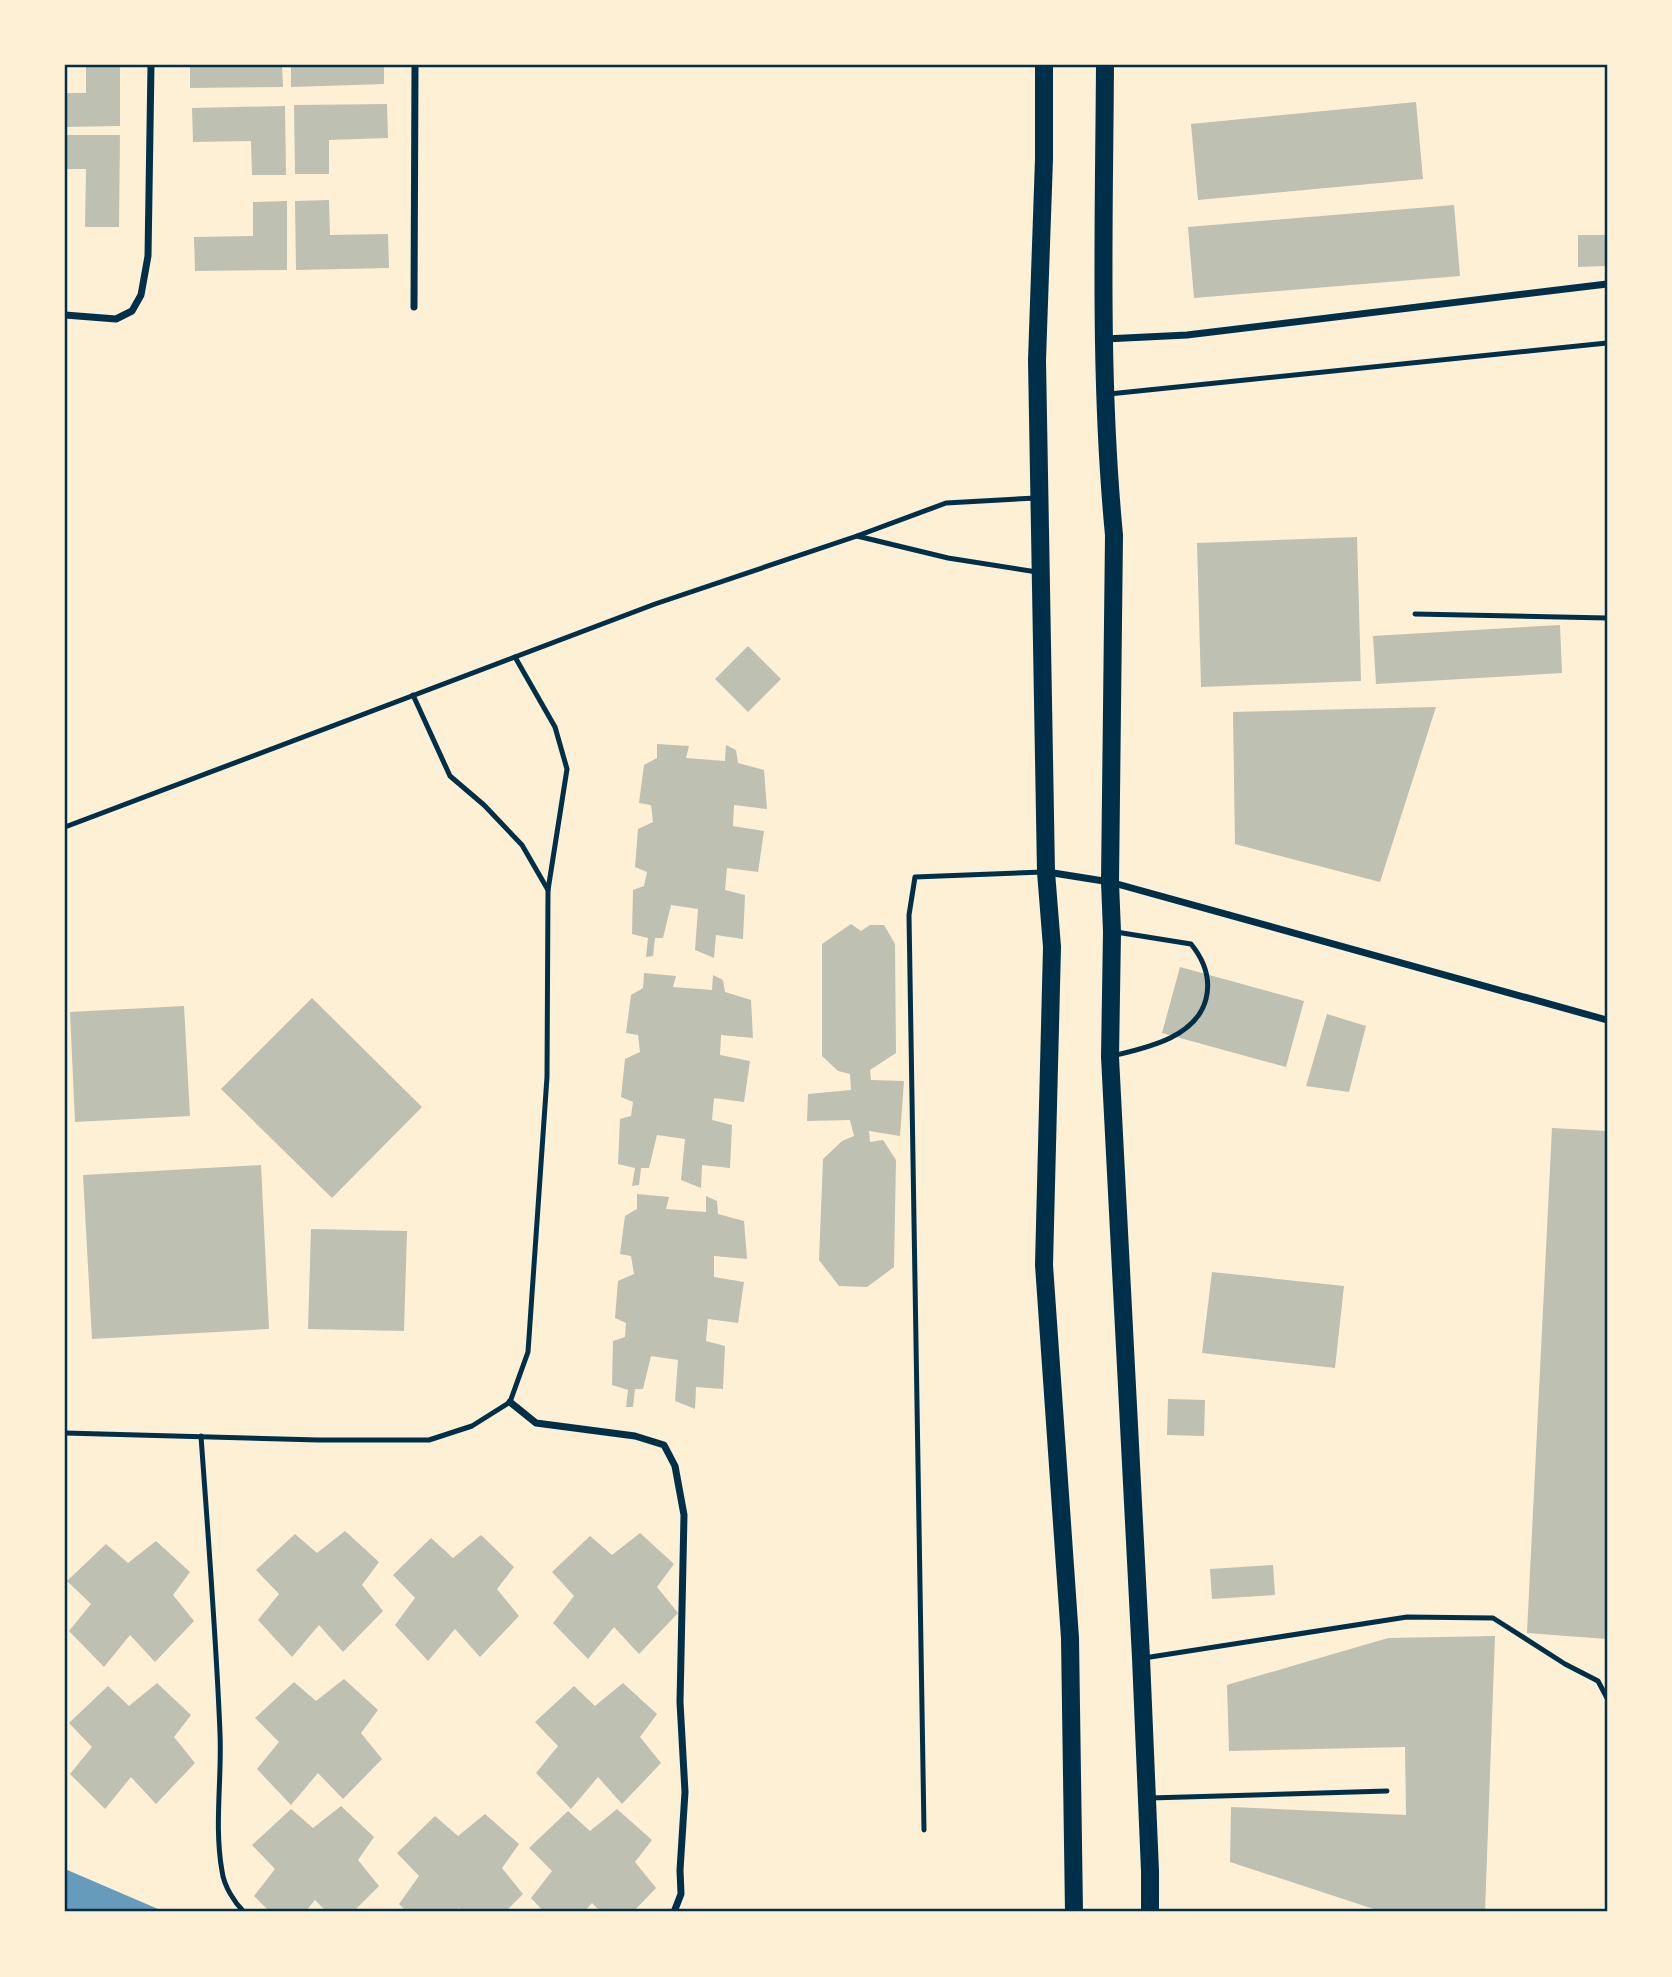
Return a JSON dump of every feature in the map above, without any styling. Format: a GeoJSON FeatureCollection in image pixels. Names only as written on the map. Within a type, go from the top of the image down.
{"type":"FeatureCollection","features":[{"type":"Feature","properties":{"kind":"main road"},"geometry":{"type":"LineString","coordinates":[[1044,65],[1044,159],[1037,360],[1046,872],[1052,947],[1044,1265],[1070,1637],[1074,1912]]}},
{"type":"Feature","properties":{"kind":"main road"},"geometry":{"type":"LineString","coordinates":[[1105,65],[1105,394],[1114,535],[1110,1057],[1141,1658],[1150,1912]]}},
{"type":"Feature","properties":{"kind":"street"},"geometry":{"type":"LineString","coordinates":[[65,315],[116,319],[132,311],[141,295],[148,256],[151,65]]}},
{"type":"Feature","properties":{"kind":"street"},"geometry":{"type":"LineString","coordinates":[[414,307],[415,65]]}},
{"type":"Feature","properties":{"kind":"street"},"geometry":{"type":"LineString","coordinates":[[1104,339],[1187,335],[1607,284]]}},
{"type":"Feature","properties":{"kind":"street"},"geometry":{"type":"LineString","coordinates":[[1046,872],[1110,881],[1607,1020]]}},
{"type":"Feature","properties":{"kind":"street"},"geometry":{"type":"LineString","coordinates":[[510,1402],[536,1423],[635,1436],[664,1445],[675,1466],[684,1515],[680,1702],[685,1792],[681,1894],[674,1912]]}},
{"type":"Feature","properties":{"kind":"lane"},"geometry":{"type":"LineString","coordinates":[[1105,394],[1607,343]]}},
{"type":"Feature","properties":{"kind":"lane"},"geometry":{"type":"LineString","coordinates":[[65,827],[655,604],[946,503],[1039,498]]}},
{"type":"Feature","properties":{"kind":"lane"},"geometry":{"type":"LineString","coordinates":[[857,536],[948,558],[1040,572]]}},
{"type":"Feature","properties":{"kind":"lane"},"geometry":{"type":"LineString","coordinates":[[1415,614],[1607,618]]}},
{"type":"Feature","properties":{"kind":"lane"},"geometry":{"type":"LineString","coordinates":[[65,1433],[429,1440],[472,1426],[510,1402],[528,1352],[547,1077],[548,890],[567,769],[555,727],[515,657]]}},
{"type":"Feature","properties":{"kind":"lane"},"geometry":{"type":"LineString","coordinates":[[414,695],[450,776],[484,805],[523,845],[548,890]]}},
{"type":"Feature","properties":{"kind":"lane"},"geometry":{"type":"LineString","coordinates":[[924,1830],[909,915],[915,877],[1046,872]]}},
{"type":"Feature","properties":{"kind":"lane"},"geometry":{"type":"LineString","coordinates":[[1110,1057],[1151,1046],[1185,1029],[1202,1012],[1209,985],[1200,956],[1191,944],[1112,932]]}},
{"type":"Feature","properties":{"kind":"lane"},"geometry":{"type":"LineString","coordinates":[[201,1436],[218,1663],[221,1761],[219,1835],[222,1874],[235,1902],[244,1912]]}},
{"type":"Feature","properties":{"kind":"lane"},"geometry":{"type":"LineString","coordinates":[[1141,1658],[1407,1617],[1493,1618],[1564,1664],[1598,1681],[1607,1698]]}},
{"type":"Feature","properties":{"kind":"lane"},"geometry":{"type":"LineString","coordinates":[[1147,1799],[1387,1791]]}},
{"type":"Feature","properties":{"kind":"water"},"geometry":{"type":"Polygon","coordinates":[[[65,1869],[165,1912],[65,1912],[65,1869]]]}},
{"type":"Feature","properties":{"kind":"building"},"geometry":{"type":"Polygon","coordinates":[[[86,65],[120,65],[120,126],[65,127],[65,93],[86,93],[86,65]]]}},
{"type":"Feature","properties":{"kind":"building"},"geometry":{"type":"Polygon","coordinates":[[[190,65],[282,65],[283,87],[190,88],[190,65]]]}},
{"type":"Feature","properties":{"kind":"building"},"geometry":{"type":"Polygon","coordinates":[[[291,65],[384,65],[384,84],[291,87],[291,65]]]}},
{"type":"Feature","properties":{"kind":"building"},"geometry":{"type":"Polygon","coordinates":[[[1416,102],[1423,179],[1198,200],[1191,124],[1416,102]]]}},
{"type":"Feature","properties":{"kind":"building"},"geometry":{"type":"Polygon","coordinates":[[[387,104],[388,138],[329,140],[329,174],[295,174],[294,105],[387,104]]]}},
{"type":"Feature","properties":{"kind":"building"},"geometry":{"type":"Polygon","coordinates":[[[285,106],[286,175],[252,175],[251,141],[193,142],[192,108],[285,106]]]}},
{"type":"Feature","properties":{"kind":"building"},"geometry":{"type":"Polygon","coordinates":[[[65,135],[120,135],[119,227],[85,227],[86,169],[65,169],[65,135]]]}},
{"type":"Feature","properties":{"kind":"building"},"geometry":{"type":"Polygon","coordinates":[[[329,200],[330,235],[388,234],[389,268],[296,270],[295,201],[329,200]]]}},
{"type":"Feature","properties":{"kind":"building"},"geometry":{"type":"Polygon","coordinates":[[[287,201],[287,270],[195,271],[194,237],[253,236],[253,202],[287,201]]]}},
{"type":"Feature","properties":{"kind":"building"},"geometry":{"type":"Polygon","coordinates":[[[1454,205],[1460,276],[1194,298],[1188,227],[1454,205]]]}},
{"type":"Feature","properties":{"kind":"building"},"geometry":{"type":"Polygon","coordinates":[[[1578,235],[1607,235],[1607,266],[1578,267],[1578,235]]]}},
{"type":"Feature","properties":{"kind":"building"},"geometry":{"type":"Polygon","coordinates":[[[1357,537],[1361,681],[1201,687],[1197,543],[1357,537]]]}},
{"type":"Feature","properties":{"kind":"building"},"geometry":{"type":"Polygon","coordinates":[[[1560,625],[1562,673],[1376,684],[1373,636],[1560,625]]]}},
{"type":"Feature","properties":{"kind":"building"},"geometry":{"type":"Polygon","coordinates":[[[748,646],[781,679],[748,712],[715,679],[748,646]]]}},
{"type":"Feature","properties":{"kind":"building"},"geometry":{"type":"Polygon","coordinates":[[[1436,707],[1380,882],[1235,844],[1233,712],[1436,707]]]}},
{"type":"Feature","properties":{"kind":"building"},"geometry":{"type":"Polygon","coordinates":[[[657,744],[689,746],[686,758],[725,761],[726,745],[736,750],[738,763],[764,770],[767,809],[734,805],[733,826],[764,831],[758,872],[727,868],[725,890],[745,895],[743,939],[716,935],[714,958],[695,950],[698,909],[671,905],[663,938],[655,938],[653,956],[646,957],[648,938],[632,934],[633,890],[644,886],[647,872],[635,867],[638,829],[653,822],[651,805],[639,803],[644,765],[657,758],[657,744]]]}},
{"type":"Feature","properties":{"kind":"building"},"geometry":{"type":"Polygon","coordinates":[[[851,924],[861,931],[870,925],[884,925],[895,944],[896,1053],[870,1070],[871,1080],[904,1081],[900,1136],[869,1131],[870,1142],[883,1140],[896,1160],[894,1267],[867,1287],[839,1286],[819,1260],[823,1159],[842,1141],[854,1136],[850,1120],[807,1121],[808,1094],[851,1090],[850,1074],[838,1071],[822,1056],[822,944],[851,924]]]}},
{"type":"Feature","properties":{"kind":"building"},"geometry":{"type":"Polygon","coordinates":[[[1180,967],[1304,1001],[1286,1067],[1162,1033],[1180,967]]]}},
{"type":"Feature","properties":{"kind":"building"},"geometry":{"type":"Polygon","coordinates":[[[644,973],[676,976],[673,987],[712,990],[713,975],[723,980],[725,992],[751,1000],[753,1038],[721,1035],[720,1055],[750,1061],[744,1102],[714,1098],[712,1120],[732,1125],[730,1168],[702,1165],[701,1188],[681,1180],[685,1139],[657,1135],[649,1168],[641,1168],[639,1185],[632,1186],[635,1168],[618,1164],[620,1119],[631,1116],[633,1102],[621,1097],[625,1059],[640,1052],[638,1035],[626,1033],[631,995],[643,988],[644,973]]]}},
{"type":"Feature","properties":{"kind":"building"},"geometry":{"type":"Polygon","coordinates":[[[312,998],[422,1107],[332,1198],[221,1089],[312,998]]]}},
{"type":"Feature","properties":{"kind":"building"},"geometry":{"type":"Polygon","coordinates":[[[184,1006],[190,1116],[75,1122],[70,1012],[184,1006]]]}},
{"type":"Feature","properties":{"kind":"building"},"geometry":{"type":"Polygon","coordinates":[[[1327,1014],[1366,1026],[1349,1092],[1306,1086],[1327,1014]]]}},
{"type":"Feature","properties":{"kind":"building"},"geometry":{"type":"Polygon","coordinates":[[[1552,1128],[1607,1131],[1607,1639],[1527,1633],[1552,1128]]]}},
{"type":"Feature","properties":{"kind":"building"},"geometry":{"type":"Polygon","coordinates":[[[261,1165],[269,1329],[92,1339],[83,1175],[261,1165]]]}},
{"type":"Feature","properties":{"kind":"building"},"geometry":{"type":"Polygon","coordinates":[[[637,1194],[669,1197],[666,1209],[706,1212],[706,1196],[717,1201],[718,1214],[744,1221],[747,1259],[714,1256],[714,1277],[744,1282],[738,1323],[708,1319],[706,1341],[725,1346],[723,1389],[696,1387],[695,1409],[675,1401],[678,1360],[651,1356],[643,1389],[635,1389],[633,1407],[626,1407],[628,1390],[612,1385],[613,1341],[625,1337],[626,1323],[615,1318],[618,1281],[634,1274],[631,1256],[620,1254],[625,1216],[637,1209],[637,1194]]]}},
{"type":"Feature","properties":{"kind":"building"},"geometry":{"type":"Polygon","coordinates":[[[311,1229],[407,1231],[404,1331],[308,1329],[311,1229]]]}},
{"type":"Feature","properties":{"kind":"building"},"geometry":{"type":"Polygon","coordinates":[[[1212,1272],[1344,1286],[1335,1368],[1202,1353],[1212,1272]]]}},
{"type":"Feature","properties":{"kind":"building"},"geometry":{"type":"Polygon","coordinates":[[[1168,1399],[1205,1400],[1204,1436],[1167,1435],[1168,1399]]]}},
{"type":"Feature","properties":{"kind":"building"},"geometry":{"type":"Polygon","coordinates":[[[345,1531],[379,1562],[362,1585],[383,1611],[343,1652],[319,1625],[292,1657],[258,1620],[279,1594],[256,1570],[295,1534],[317,1553],[345,1531]]]}},
{"type":"Feature","properties":{"kind":"building"},"geometry":{"type":"Polygon","coordinates":[[[640,1533],[674,1564],[657,1587],[678,1613],[639,1654],[614,1627],[588,1659],[553,1623],[574,1596],[552,1572],[590,1536],[612,1555],[640,1533]]]}},
{"type":"Feature","properties":{"kind":"building"},"geometry":{"type":"Polygon","coordinates":[[[481,1535],[514,1567],[497,1589],[519,1616],[480,1657],[455,1629],[428,1661],[395,1625],[415,1598],[393,1575],[431,1538],[453,1558],[481,1535]]]}},
{"type":"Feature","properties":{"kind":"building"},"geometry":{"type":"Polygon","coordinates":[[[156,1541],[190,1572],[173,1595],[194,1621],[155,1662],[130,1635],[104,1667],[69,1631],[91,1604],[67,1581],[106,1544],[128,1563],[156,1541]]]}},
{"type":"Feature","properties":{"kind":"building"},"geometry":{"type":"Polygon","coordinates":[[[1273,1565],[1275,1595],[1212,1599],[1210,1569],[1273,1565]]]}},
{"type":"Feature","properties":{"kind":"building"},"geometry":{"type":"Polygon","coordinates":[[[1495,1636],[1485,1912],[1383,1912],[1230,1862],[1231,1807],[1406,1815],[1405,1747],[1229,1751],[1227,1685],[1388,1638],[1495,1636]]]}},
{"type":"Feature","properties":{"kind":"building"},"geometry":{"type":"Polygon","coordinates":[[[344,1679],[378,1710],[361,1733],[382,1759],[343,1799],[318,1773],[291,1805],[257,1769],[279,1742],[255,1718],[294,1682],[316,1701],[344,1679]]]}},
{"type":"Feature","properties":{"kind":"building"},"geometry":{"type":"Polygon","coordinates":[[[157,1683],[191,1715],[174,1737],[195,1763],[156,1804],[131,1777],[105,1809],[70,1774],[92,1747],[69,1723],[108,1686],[129,1706],[157,1683]]]}},
{"type":"Feature","properties":{"kind":"building"},"geometry":{"type":"Polygon","coordinates":[[[623,1683],[657,1714],[640,1737],[661,1763],[622,1804],[598,1777],[571,1809],[536,1773],[558,1746],[535,1722],[574,1686],[595,1706],[623,1683]]]}},
{"type":"Feature","properties":{"kind":"building"},"geometry":{"type":"Polygon","coordinates":[[[341,1806],[374,1837],[358,1860],[379,1886],[353,1912],[327,1912],[315,1900],[305,1912],[270,1912],[254,1896],[275,1869],[252,1845],[291,1809],[313,1828],[341,1806]]]}},
{"type":"Feature","properties":{"kind":"building"},"geometry":{"type":"Polygon","coordinates":[[[617,1809],[652,1840],[635,1862],[656,1888],[633,1912],[601,1912],[592,1903],[584,1912],[544,1912],[531,1898],[552,1871],[529,1848],[568,1811],[590,1831],[617,1809]]]}},
{"type":"Feature","properties":{"kind":"building"},"geometry":{"type":"Polygon","coordinates":[[[485,1814],[519,1844],[502,1868],[523,1894],[505,1912],[464,1912],[459,1908],[455,1912],[407,1912],[399,1904],[419,1876],[397,1853],[435,1816],[458,1836],[485,1814]]]}}]}
